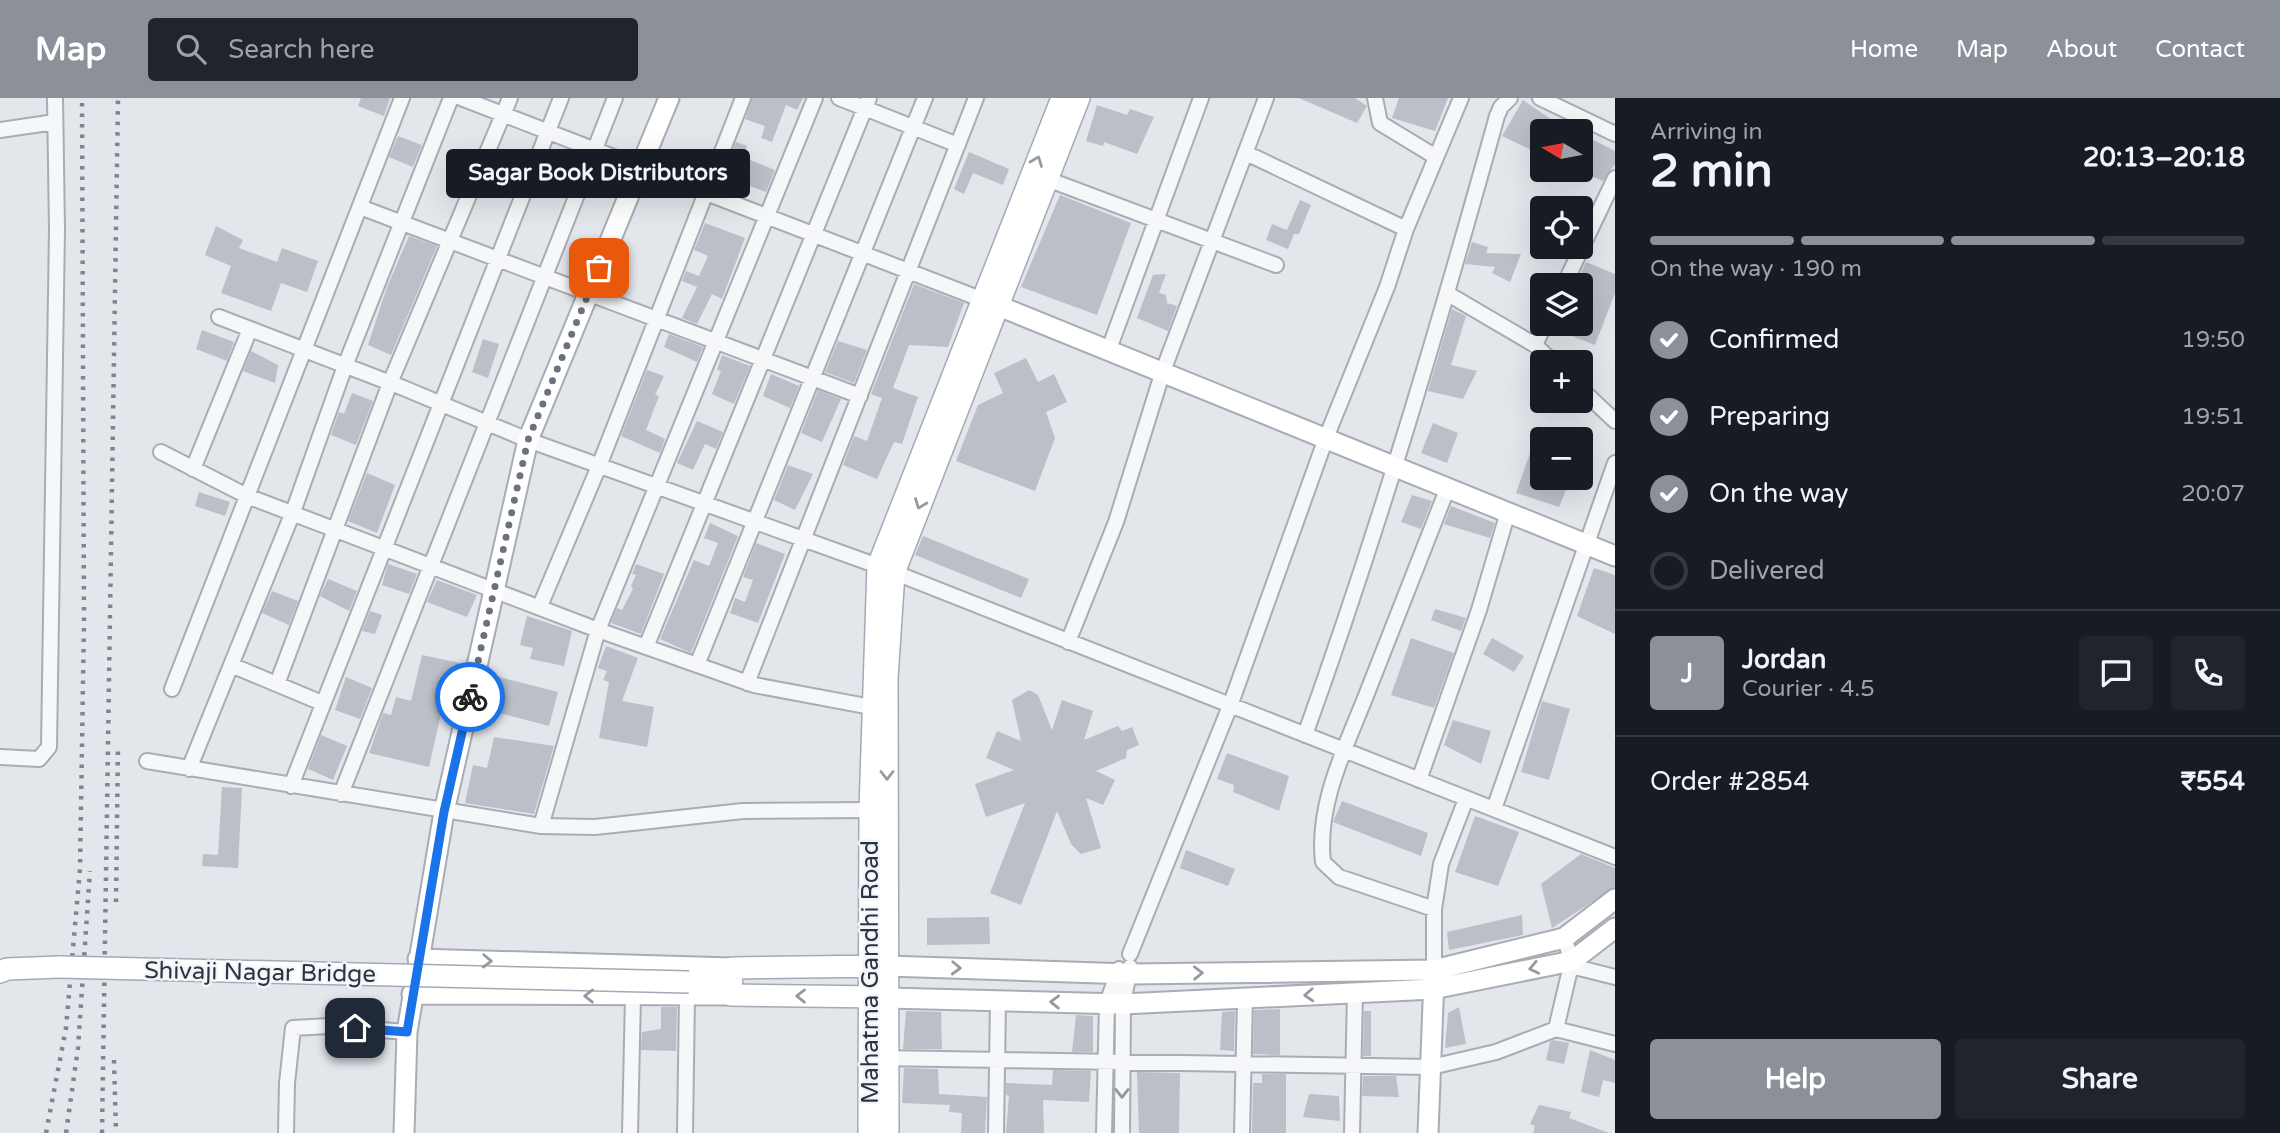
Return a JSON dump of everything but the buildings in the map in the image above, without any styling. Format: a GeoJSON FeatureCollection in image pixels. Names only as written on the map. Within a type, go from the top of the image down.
{"type":"FeatureCollection","features":[{"type":"Feature","properties":{"kind":"main road"},"geometry":{"type":"LineString","coordinates":[[404,1133],[407,1032],[444,812],[528,440],[669,98]]}},
{"type":"Feature","properties":{"kind":"main road"},"geometry":{"type":"LineString","coordinates":[[878,966],[879,709],[886,570],[990,302],[1062,98]]}},
{"type":"Feature","properties":{"kind":"main road"},"geometry":{"type":"LineString","coordinates":[[990,302],[1047,179],[1079,98]]}},
{"type":"Feature","properties":{"kind":"main road"},"geometry":{"type":"LineString","coordinates":[[990,302],[1615,556]]}},
{"type":"Feature","properties":{"kind":"main road","name":"Mahatma Gandhi Road"},"geometry":{"type":"LineString","coordinates":[[869,1133],[880,1058],[870,810],[879,709]]}},
{"type":"Feature","properties":{"kind":"main road"},"geometry":{"type":"LineString","coordinates":[[731,982],[878,966],[1123,974],[1434,979],[1564,938],[1615,899]]}},
{"type":"Feature","properties":{"kind":"main road"},"geometry":{"type":"LineString","coordinates":[[418,959],[731,982],[878,997],[1115,1003],[1355,993],[1434,979],[1571,964],[1615,928]]}},
{"type":"Feature","properties":{"kind":"main road","name":"Shivaji Nagar Bridge"},"geometry":{"type":"LineString","coordinates":[[0,972],[8,969],[73,967],[688,989],[731,982]]}},
{"type":"Feature","properties":{"kind":"main road"},"geometry":{"type":"LineString","coordinates":[[1428,1133],[1434,979]]}},
{"type":"Feature","properties":{"kind":"main road"},"geometry":{"type":"LineString","coordinates":[[412,993],[633,996],[688,989]]}},
{"type":"Feature","properties":{"kind":"main road"},"geometry":{"type":"LineString","coordinates":[[880,1058],[888,1133]]}},
{"type":"Feature","properties":{"kind":"street"},"geometry":{"type":"LineString","coordinates":[[0,757],[39,759],[45,754],[50,740],[57,229],[55,98]]}},
{"type":"Feature","properties":{"kind":"street"},"geometry":{"type":"LineString","coordinates":[[172,689],[402,98]]}},
{"type":"Feature","properties":{"kind":"street"},"geometry":{"type":"LineString","coordinates":[[189,769],[293,512],[345,366],[451,98]]}},
{"type":"Feature","properties":{"kind":"street"},"geometry":{"type":"LineString","coordinates":[[461,98],[990,302]]}},
{"type":"Feature","properties":{"kind":"street"},"geometry":{"type":"LineString","coordinates":[[277,684],[390,383],[510,98]]}},
{"type":"Feature","properties":{"kind":"street"},"geometry":{"type":"LineString","coordinates":[[291,786],[561,98]]}},
{"type":"Feature","properties":{"kind":"street"},"geometry":{"type":"LineString","coordinates":[[341,794],[615,98]]}},
{"type":"Feature","properties":{"kind":"street"},"geometry":{"type":"LineString","coordinates":[[540,606],[599,466],[743,98]]}},
{"type":"Feature","properties":{"kind":"street"},"geometry":{"type":"LineString","coordinates":[[541,826],[598,630],[815,98]]}},
{"type":"Feature","properties":{"kind":"street"},"geometry":{"type":"LineString","coordinates":[[839,98],[867,103],[913,127],[958,145]]}},
{"type":"Feature","properties":{"kind":"street"},"geometry":{"type":"LineString","coordinates":[[698,665],[925,98]]}},
{"type":"Feature","properties":{"kind":"street"},"geometry":{"type":"LineString","coordinates":[[747,683],[976,98]]}},
{"type":"Feature","properties":{"kind":"street"},"geometry":{"type":"LineString","coordinates":[[1109,349],[1201,98]]}},
{"type":"Feature","properties":{"kind":"street"},"geometry":{"type":"LineString","coordinates":[[1068,642],[1116,522],[1163,371],[1266,98]]}},
{"type":"Feature","properties":{"kind":"street"},"geometry":{"type":"LineString","coordinates":[[1375,98],[1380,123],[1436,157]]}},
{"type":"Feature","properties":{"kind":"street"},"geometry":{"type":"LineString","coordinates":[[1104,1133],[1106,1062],[1115,1003],[1123,974],[1230,706],[1326,438],[1387,287],[1406,229],[1461,98]]}},
{"type":"Feature","properties":{"kind":"street"},"geometry":{"type":"LineString","coordinates":[[1305,735],[1362,574],[1448,293],[1497,116],[1510,98]]}},
{"type":"Feature","properties":{"kind":"street"},"geometry":{"type":"LineString","coordinates":[[1540,98],[1615,134]]}},
{"type":"Feature","properties":{"kind":"street"},"geometry":{"type":"LineString","coordinates":[[646,647],[867,103]]}},
{"type":"Feature","properties":{"kind":"street"},"geometry":{"type":"LineString","coordinates":[[0,130],[55,122]]}},
{"type":"Feature","properties":{"kind":"street"},"geometry":{"type":"LineString","coordinates":[[1246,153],[1406,229]]}},
{"type":"Feature","properties":{"kind":"street"},"geometry":{"type":"LineString","coordinates":[[1570,273],[1615,178]]}},
{"type":"Feature","properties":{"kind":"street"},"geometry":{"type":"LineString","coordinates":[[1047,179],[1157,218],[1276,265]]}},
{"type":"Feature","properties":{"kind":"street"},"geometry":{"type":"LineString","coordinates":[[360,207],[860,396]]}},
{"type":"Feature","properties":{"kind":"street"},"geometry":{"type":"LineString","coordinates":[[1448,293],[1540,350]]}},
{"type":"Feature","properties":{"kind":"street"},"geometry":{"type":"LineString","coordinates":[[219,317],[528,440],[886,570],[1615,857]]}},
{"type":"Feature","properties":{"kind":"street"},"geometry":{"type":"LineString","coordinates":[[193,469],[250,329]]}},
{"type":"Feature","properties":{"kind":"street"},"geometry":{"type":"LineString","coordinates":[[1535,345],[1539,336]]}},
{"type":"Feature","properties":{"kind":"street"},"geometry":{"type":"LineString","coordinates":[[1593,400],[1615,421]]}},
{"type":"Feature","properties":{"kind":"street"},"geometry":{"type":"LineString","coordinates":[[161,452],[247,496],[337,528],[598,630],[747,683],[879,709]]}},
{"type":"Feature","properties":{"kind":"street"},"geometry":{"type":"LineString","coordinates":[[1494,809],[1615,463]]}},
{"type":"Feature","properties":{"kind":"street"},"geometry":{"type":"LineString","coordinates":[[1434,909],[1339,877],[1323,862],[1321,839],[1327,803],[1345,751],[1448,487]]}},
{"type":"Feature","properties":{"kind":"street"},"geometry":{"type":"LineString","coordinates":[[1419,780],[1479,610],[1508,512]]}},
{"type":"Feature","properties":{"kind":"street"},"geometry":{"type":"LineString","coordinates":[[232,665],[322,703]]}},
{"type":"Feature","properties":{"kind":"street"},"geometry":{"type":"LineString","coordinates":[[147,761],[541,826],[595,827],[743,811],[870,810]]}},
{"type":"Feature","properties":{"kind":"street"},"geometry":{"type":"LineString","coordinates":[[1434,979],[1434,909],[1441,864],[1466,799]]}},
{"type":"Feature","properties":{"kind":"street"},"geometry":{"type":"LineString","coordinates":[[1556,1029],[1571,964],[1564,938]]}},
{"type":"Feature","properties":{"kind":"street"},"geometry":{"type":"LineString","coordinates":[[1571,964],[1615,977]]}},
{"type":"Feature","properties":{"kind":"street"},"geometry":{"type":"LineString","coordinates":[[685,1133],[688,989]]}},
{"type":"Feature","properties":{"kind":"street"},"geometry":{"type":"LineString","coordinates":[[1352,1133],[1355,993]]}},
{"type":"Feature","properties":{"kind":"street"},"geometry":{"type":"LineString","coordinates":[[630,1133],[633,996]]}},
{"type":"Feature","properties":{"kind":"street"},"geometry":{"type":"LineString","coordinates":[[1242,1133],[1245,998]]}},
{"type":"Feature","properties":{"kind":"street"},"geometry":{"type":"LineString","coordinates":[[996,1133],[998,1000]]}},
{"type":"Feature","properties":{"kind":"street"},"geometry":{"type":"LineString","coordinates":[[1115,1003],[1123,1063],[1122,1133]]}},
{"type":"Feature","properties":{"kind":"street"},"geometry":{"type":"LineString","coordinates":[[286,1133],[286,1083],[293,1028],[328,1026],[407,1032]]}},
{"type":"Feature","properties":{"kind":"street"},"geometry":{"type":"LineString","coordinates":[[880,1058],[1430,1068],[1496,1052],[1556,1029],[1615,1044]]}},
{"type":"Feature","properties":{"kind":"railway"},"geometry":{"type":"LineString","coordinates":[[46,1133],[66,1028],[80,869],[84,621],[82,98]]}},
{"type":"Feature","properties":{"kind":"railway"},"geometry":{"type":"LineString","coordinates":[[102,1133],[118,98]]}},
{"type":"Feature","properties":{"kind":"railway"},"geometry":{"type":"LineString","coordinates":[[116,902],[118,745]]}},
{"type":"Feature","properties":{"kind":"railway"},"geometry":{"type":"LineString","coordinates":[[66,1133],[78,1048],[90,871]]}},
{"type":"Feature","properties":{"kind":"railway"},"geometry":{"type":"LineString","coordinates":[[114,1060],[116,1133]]}},
{"type":"Feature","properties":{"kind":"way so far"},"geometry":{"type":"LineString","coordinates":[[470,697],[528,440],[599,268]]}},
{"type":"Feature","properties":{"kind":"place","name":"Sagar Book Distributors"},"geometry":{"type":"Point","coordinates":[599,268]}},
{"type":"Feature","properties":{"kind":"route"},"geometry":{"type":"LineString","coordinates":[[355,1028],[407,1032],[444,812],[470,697]]}}]}
